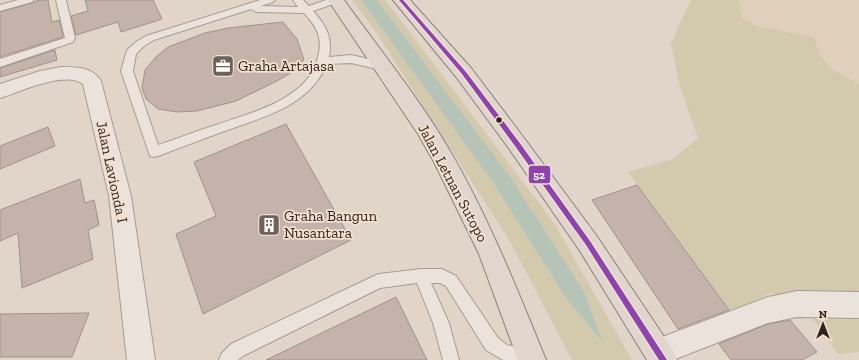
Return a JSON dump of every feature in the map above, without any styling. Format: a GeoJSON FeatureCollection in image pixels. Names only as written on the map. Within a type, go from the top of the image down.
{"type":"FeatureCollection","features":[{"type":"Feature","properties":{"kind":"main road","name":"Jalan Letnan Sutopo"},"geometry":{"type":"LineString","coordinates":[[336,0],[425,128],[443,158],[490,252],[532,359]]}},
{"type":"Feature","properties":{"kind":"main road"},"geometry":{"type":"LineString","coordinates":[[401,0],[464,74],[517,144],[588,243],[661,356]]}},
{"type":"Feature","properties":{"kind":"street","name":"Jalan Lavionda I"},"geometry":{"type":"LineString","coordinates":[[0,91],[40,78],[62,73],[83,75],[92,82],[120,196],[141,360]]}},
{"type":"Feature","properties":{"kind":"street"},"geometry":{"type":"LineString","coordinates":[[661,356],[768,310],[797,304],[859,306]]}},
{"type":"Feature","properties":{"kind":"lane"},"geometry":{"type":"LineString","coordinates":[[0,8],[29,0]]}},
{"type":"Feature","properties":{"kind":"lane"},"geometry":{"type":"LineString","coordinates":[[0,63],[68,40],[70,38],[61,0]]}},
{"type":"Feature","properties":{"kind":"lane"},"geometry":{"type":"LineString","coordinates":[[270,0],[150,38],[140,44],[131,53],[127,71],[154,152],[263,113],[287,102],[315,79],[323,61],[325,52],[324,34],[298,0]]}},
{"type":"Feature","properties":{"kind":"lane"},"geometry":{"type":"LineString","coordinates":[[244,8],[306,10],[336,0]]}},
{"type":"Feature","properties":{"kind":"lane"},"geometry":{"type":"LineString","coordinates":[[323,61],[351,59],[382,66]]}},
{"type":"Feature","properties":{"kind":"lane"},"geometry":{"type":"LineString","coordinates":[[227,360],[237,350],[378,281],[421,276],[442,276],[451,281],[492,344],[503,352],[532,359]]}},
{"type":"Feature","properties":{"kind":"lane"},"geometry":{"type":"LineString","coordinates":[[421,276],[441,323],[451,360]]}},
{"type":"Feature","properties":{"kind":"shaded area"},"geometry":{"type":"Polygon","coordinates":[[[352,0],[361,0],[492,181],[566,298],[602,342],[584,292],[397,26],[377,0],[385,0],[554,223],[632,360],[572,360],[511,243],[376,32],[352,0]]]}},
{"type":"Feature","properties":{"kind":"shaded area"},"geometry":{"type":"Polygon","coordinates":[[[361,0],[377,0],[511,178],[584,292],[603,343],[566,298],[492,181],[361,0]]]}},
{"type":"Feature","properties":{"kind":"shaded area"},"geometry":{"type":"Polygon","coordinates":[[[691,0],[739,0],[742,18],[756,26],[814,37],[819,54],[832,69],[859,84],[859,295],[783,298],[770,293],[754,302],[729,310],[628,172],[673,159],[698,138],[680,87],[671,43],[691,0]]]}},
{"type":"Feature","properties":{"kind":"shaded area"},"geometry":{"type":"Polygon","coordinates":[[[739,0],[859,0],[859,84],[832,69],[819,54],[814,37],[756,26],[742,18],[739,0]]]}},
{"type":"Feature","properties":{"kind":"shaded area"},"geometry":{"type":"Polygon","coordinates":[[[811,316],[859,318],[859,352],[838,354],[811,316]]]}},
{"type":"Feature","properties":{"kind":"building"},"geometry":{"type":"Polygon","coordinates":[[[39,0],[48,0],[52,22],[59,20],[63,37],[0,57],[0,12],[39,0]]]}},
{"type":"Feature","properties":{"kind":"building"},"geometry":{"type":"Polygon","coordinates":[[[85,0],[153,0],[162,19],[121,32],[118,22],[76,35],[71,16],[88,11],[85,0]]]}},
{"type":"Feature","properties":{"kind":"building","name":"Graha Artajasa"},"geometry":{"type":"Polygon","coordinates":[[[283,22],[297,39],[304,60],[289,74],[277,81],[236,101],[197,111],[177,112],[158,109],[146,99],[142,88],[145,70],[156,57],[168,47],[205,33],[228,28],[283,22]]]}},
{"type":"Feature","properties":{"kind":"building"},"geometry":{"type":"Polygon","coordinates":[[[55,50],[57,60],[0,77],[0,68],[55,50]]]}},
{"type":"Feature","properties":{"kind":"building","name":"Graha Bangun Nusantara"},"geometry":{"type":"Polygon","coordinates":[[[286,124],[351,240],[203,314],[176,234],[216,216],[194,162],[286,124]]]}},
{"type":"Feature","properties":{"kind":"building"},"geometry":{"type":"Polygon","coordinates":[[[48,127],[55,146],[0,169],[0,146],[48,127]]]}},
{"type":"Feature","properties":{"kind":"building"},"geometry":{"type":"Polygon","coordinates":[[[80,179],[85,203],[94,200],[99,225],[88,230],[93,259],[22,288],[18,233],[0,241],[0,210],[80,179]]]}},
{"type":"Feature","properties":{"kind":"building"},"geometry":{"type":"Polygon","coordinates":[[[637,185],[729,310],[678,329],[592,200],[637,185]]]}},
{"type":"Feature","properties":{"kind":"building"},"geometry":{"type":"Polygon","coordinates":[[[396,297],[427,360],[266,360],[396,297]]]}},
{"type":"Feature","properties":{"kind":"building"},"geometry":{"type":"Polygon","coordinates":[[[89,313],[72,357],[0,357],[0,314],[89,313]]]}},
{"type":"Feature","properties":{"kind":"building"},"geometry":{"type":"Polygon","coordinates":[[[790,320],[817,352],[802,360],[731,360],[719,344],[768,324],[790,320]]]}},
{"type":"Feature","properties":{"kind":"transit line","name":"52"},"geometry":{"type":"LineString","coordinates":[[401,0],[464,73],[517,144],[588,243],[663,360]]}},
{"type":"Feature","properties":{"kind":"place","name":"Graha Artajasa"},"geometry":{"type":"Point","coordinates":[223,66]}},
{"type":"Feature","properties":{"kind":"place","name":"Graha Bangun Nusantara"},"geometry":{"type":"Point","coordinates":[269,225]}}]}
